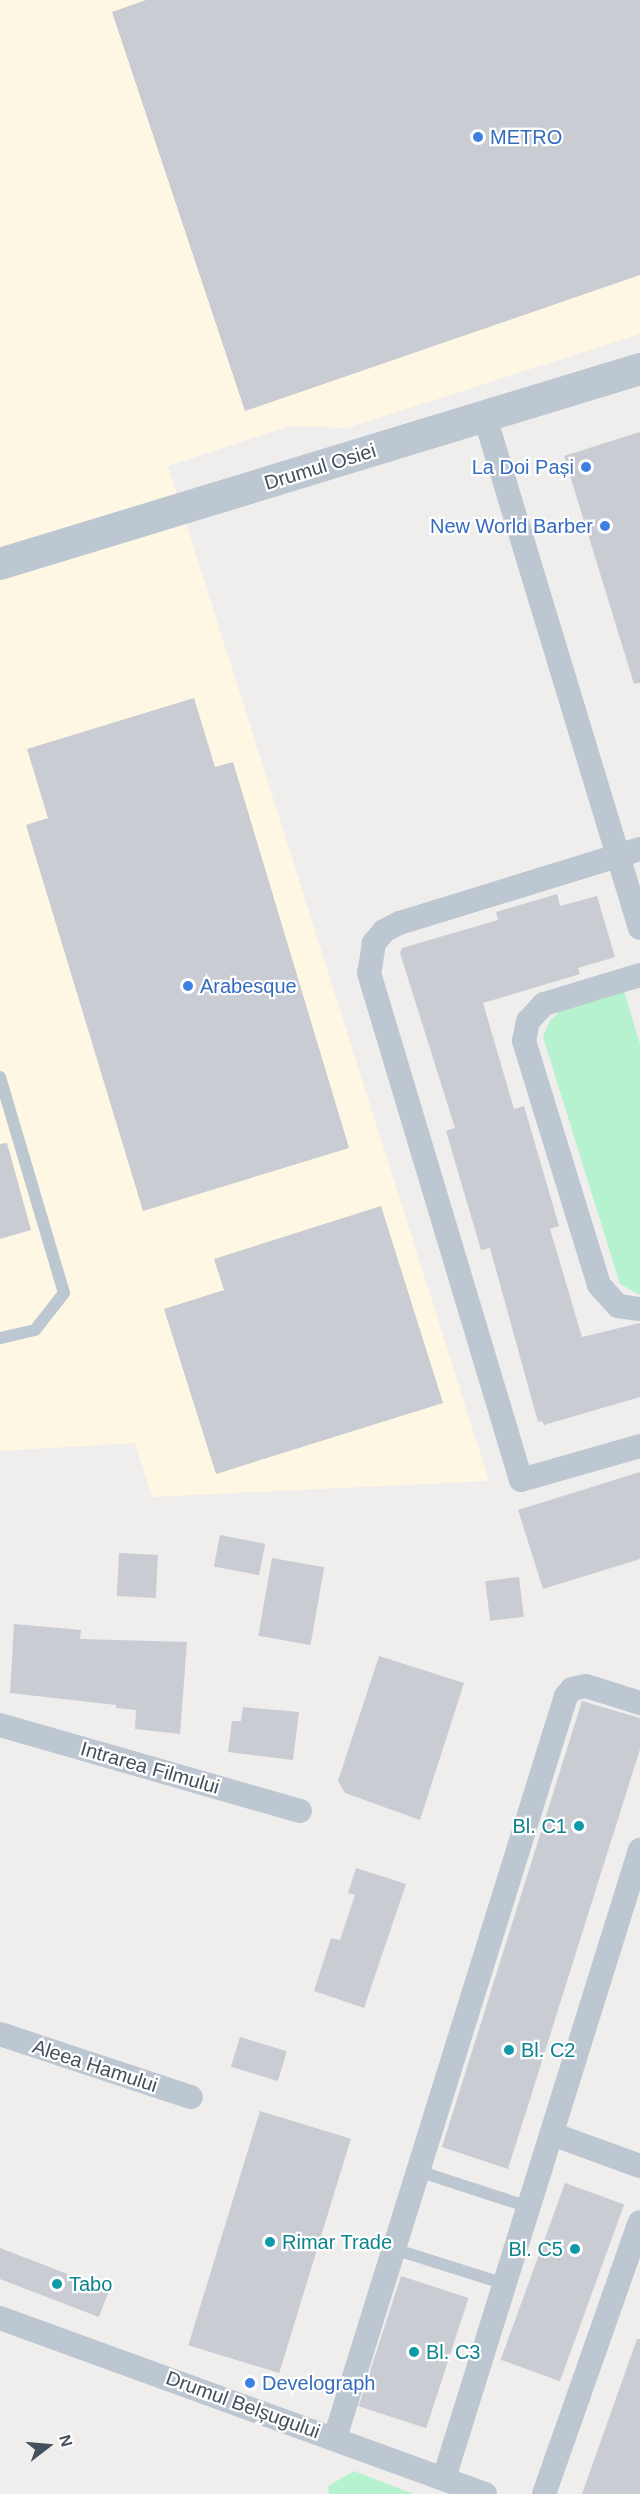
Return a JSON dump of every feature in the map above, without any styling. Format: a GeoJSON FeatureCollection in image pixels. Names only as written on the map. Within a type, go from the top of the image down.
{"type":"FeatureCollection","features":[{"type":"Feature","properties":{"kind":"street","name":"Drumul Osiei"},"geometry":{"type":"LineString","coordinates":[[0,564],[640,369]]}},
{"type":"Feature","properties":{"kind":"street"},"geometry":{"type":"LineString","coordinates":[[485,417],[629,852],[640,928]]}},
{"type":"Feature","properties":{"kind":"street"},"geometry":{"type":"LineString","coordinates":[[629,852],[399,923],[384,931],[374,943],[369,973],[521,1480],[640,1446]]}},
{"type":"Feature","properties":{"kind":"street"},"geometry":{"type":"LineString","coordinates":[[640,975],[544,1004],[528,1021],[525,1032],[598,1285],[618,1306],[640,1309]]}},
{"type":"Feature","properties":{"kind":"street"},"geometry":{"type":"LineString","coordinates":[[334,2438],[566,1696],[572,1689],[586,1686],[640,1703]]}},
{"type":"Feature","properties":{"kind":"street","name":"Intrarea Filmului"},"geometry":{"type":"LineString","coordinates":[[0,1725],[300,1811]]}},
{"type":"Feature","properties":{"kind":"street"},"geometry":{"type":"LineString","coordinates":[[444,2478],[640,1850]]}},
{"type":"Feature","properties":{"kind":"street","name":"Aleea Hamului"},"geometry":{"type":"LineString","coordinates":[[0,2034],[191,2097]]}},
{"type":"Feature","properties":{"kind":"street"},"geometry":{"type":"LineString","coordinates":[[552,2134],[640,2166]]}},
{"type":"Feature","properties":{"kind":"street"},"geometry":{"type":"LineString","coordinates":[[544,2494],[640,2222]]}},
{"type":"Feature","properties":{"kind":"street","name":"Drumul Belșugului"},"geometry":{"type":"LineString","coordinates":[[0,2318],[485,2494]]}},
{"type":"Feature","properties":{"kind":"lane"},"geometry":{"type":"LineString","coordinates":[[0,1077],[64,1293],[35,1330],[0,1338]]}},
{"type":"Feature","properties":{"kind":"lane"},"geometry":{"type":"LineString","coordinates":[[418,2171],[529,2207]]}},
{"type":"Feature","properties":{"kind":"lane"},"geometry":{"type":"LineString","coordinates":[[394,2249],[505,2284]]}},
{"type":"Feature","properties":{"kind":"shaded area"},"geometry":{"type":"Polygon","coordinates":[[[0,0],[640,0],[640,334],[347,428],[289,426],[168,466],[489,1481],[152,1497],[135,1443],[0,1451],[0,0]]]}},
{"type":"Feature","properties":{"kind":"green space"},"geometry":{"type":"Polygon","coordinates":[[[624,991],[640,1044],[640,1295],[620,1284],[543,1037],[550,1020],[562,1010],[624,991]]]}},
{"type":"Feature","properties":{"kind":"green space"},"geometry":{"type":"Polygon","coordinates":[[[354,2471],[414,2494],[329,2494],[328,2486],[354,2471]]]}},
{"type":"Feature","properties":{"kind":"building","name":"METRO"},"geometry":{"type":"Polygon","coordinates":[[[146,0],[640,0],[640,275],[245,411],[112,12],[146,0]]]}},
{"type":"Feature","properties":{"kind":"building"},"geometry":{"type":"Polygon","coordinates":[[[640,432],[640,683],[634,684],[564,456],[640,432]]]}},
{"type":"Feature","properties":{"kind":"building","name":"Arabesque"},"geometry":{"type":"Polygon","coordinates":[[[194,698],[215,767],[233,762],[349,1148],[143,1211],[26,825],[48,818],[27,749],[194,698]]]}},
{"type":"Feature","properties":{"kind":"building"},"geometry":{"type":"Polygon","coordinates":[[[557,894],[560,906],[597,896],[615,957],[578,968],[580,974],[483,1003],[514,1109],[524,1106],[559,1226],[550,1229],[582,1337],[640,1323],[640,1397],[544,1425],[542,1421],[538,1422],[490,1248],[481,1250],[446,1131],[455,1128],[400,953],[402,948],[498,920],[496,912],[557,894]]]}},
{"type":"Feature","properties":{"kind":"building"},"geometry":{"type":"Polygon","coordinates":[[[7,1143],[31,1230],[0,1239],[0,1144],[7,1143]]]}},
{"type":"Feature","properties":{"kind":"building"},"geometry":{"type":"Polygon","coordinates":[[[381,1206],[443,1403],[216,1474],[164,1309],[224,1290],[214,1259],[381,1206]]]}},
{"type":"Feature","properties":{"kind":"building"},"geometry":{"type":"Polygon","coordinates":[[[640,1472],[640,1559],[543,1589],[518,1510],[640,1472]]]}},
{"type":"Feature","properties":{"kind":"building"},"geometry":{"type":"Polygon","coordinates":[[[220,1535],[265,1544],[259,1575],[214,1566],[220,1535]]]}},
{"type":"Feature","properties":{"kind":"building"},"geometry":{"type":"Polygon","coordinates":[[[119,1553],[158,1555],[156,1598],[117,1596],[119,1553]]]}},
{"type":"Feature","properties":{"kind":"building"},"geometry":{"type":"Polygon","coordinates":[[[272,1558],[324,1567],[310,1645],[258,1636],[272,1558]]]}},
{"type":"Feature","properties":{"kind":"building"},"geometry":{"type":"Polygon","coordinates":[[[519,1577],[524,1617],[490,1621],[485,1581],[519,1577]]]}},
{"type":"Feature","properties":{"kind":"building"},"geometry":{"type":"Polygon","coordinates":[[[14,1624],[81,1630],[80,1639],[187,1642],[180,1734],[135,1729],[136,1710],[116,1708],[116,1705],[10,1693],[14,1624]]]}},
{"type":"Feature","properties":{"kind":"building"},"geometry":{"type":"Polygon","coordinates":[[[379,1656],[464,1683],[420,1820],[345,1793],[338,1781],[379,1656]]]}},
{"type":"Feature","properties":{"kind":"building"},"geometry":{"type":"Polygon","coordinates":[[[582,1701],[640,1718],[640,1749],[508,2169],[442,2147],[582,1701]]]}},
{"type":"Feature","properties":{"kind":"building"},"geometry":{"type":"Polygon","coordinates":[[[243,1707],[299,1712],[293,1760],[228,1752],[232,1721],[241,1721],[243,1707]]]}},
{"type":"Feature","properties":{"kind":"building"},"geometry":{"type":"Polygon","coordinates":[[[356,1868],[406,1884],[364,2008],[314,1991],[331,1938],[340,1940],[355,1895],[348,1893],[356,1868]]]}},
{"type":"Feature","properties":{"kind":"building"},"geometry":{"type":"Polygon","coordinates":[[[240,2037],[287,2051],[278,2081],[231,2067],[240,2037]]]}},
{"type":"Feature","properties":{"kind":"building","name":"Rimar Trade"},"geometry":{"type":"Polygon","coordinates":[[[260,2111],[351,2139],[279,2373],[188,2345],[260,2111]]]}},
{"type":"Feature","properties":{"kind":"building","name":"Bl. C5"},"geometry":{"type":"Polygon","coordinates":[[[565,2183],[624,2205],[560,2381],[501,2360],[565,2183]]]}},
{"type":"Feature","properties":{"kind":"building","name":"Tabo"},"geometry":{"type":"Polygon","coordinates":[[[0,2248],[109,2290],[99,2317],[0,2279],[0,2248]]]}},
{"type":"Feature","properties":{"kind":"building","name":"Bl. C3"},"geometry":{"type":"Polygon","coordinates":[[[401,2276],[469,2298],[426,2428],[359,2406],[401,2276]]]}},
{"type":"Feature","properties":{"kind":"building"},"geometry":{"type":"Polygon","coordinates":[[[637,2339],[640,2339],[640,2494],[582,2494],[637,2339]]]}},
{"type":"Feature","properties":{"kind":"place","name":"METRO"},"geometry":{"type":"Point","coordinates":[478,137]}},
{"type":"Feature","properties":{"kind":"place","name":"La Doi Pași"},"geometry":{"type":"Point","coordinates":[586,467]}},
{"type":"Feature","properties":{"kind":"place","name":"New World Barber"},"geometry":{"type":"Point","coordinates":[605,526]}},
{"type":"Feature","properties":{"kind":"place","name":"Arabesque"},"geometry":{"type":"Point","coordinates":[188,986]}},
{"type":"Feature","properties":{"kind":"place","name":"Bl. C1"},"geometry":{"type":"Point","coordinates":[579,1826]}},
{"type":"Feature","properties":{"kind":"place","name":"Bl. C2"},"geometry":{"type":"Point","coordinates":[509,2050]}},
{"type":"Feature","properties":{"kind":"place","name":"Rimar Trade"},"geometry":{"type":"Point","coordinates":[270,2242]}},
{"type":"Feature","properties":{"kind":"place","name":"Bl. C5"},"geometry":{"type":"Point","coordinates":[575,2249]}},
{"type":"Feature","properties":{"kind":"place","name":"Tabo"},"geometry":{"type":"Point","coordinates":[57,2284]}},
{"type":"Feature","properties":{"kind":"place","name":"Bl. C3"},"geometry":{"type":"Point","coordinates":[414,2352]}},
{"type":"Feature","properties":{"kind":"place","name":"Develograph"},"geometry":{"type":"Point","coordinates":[250,2383]}}]}
